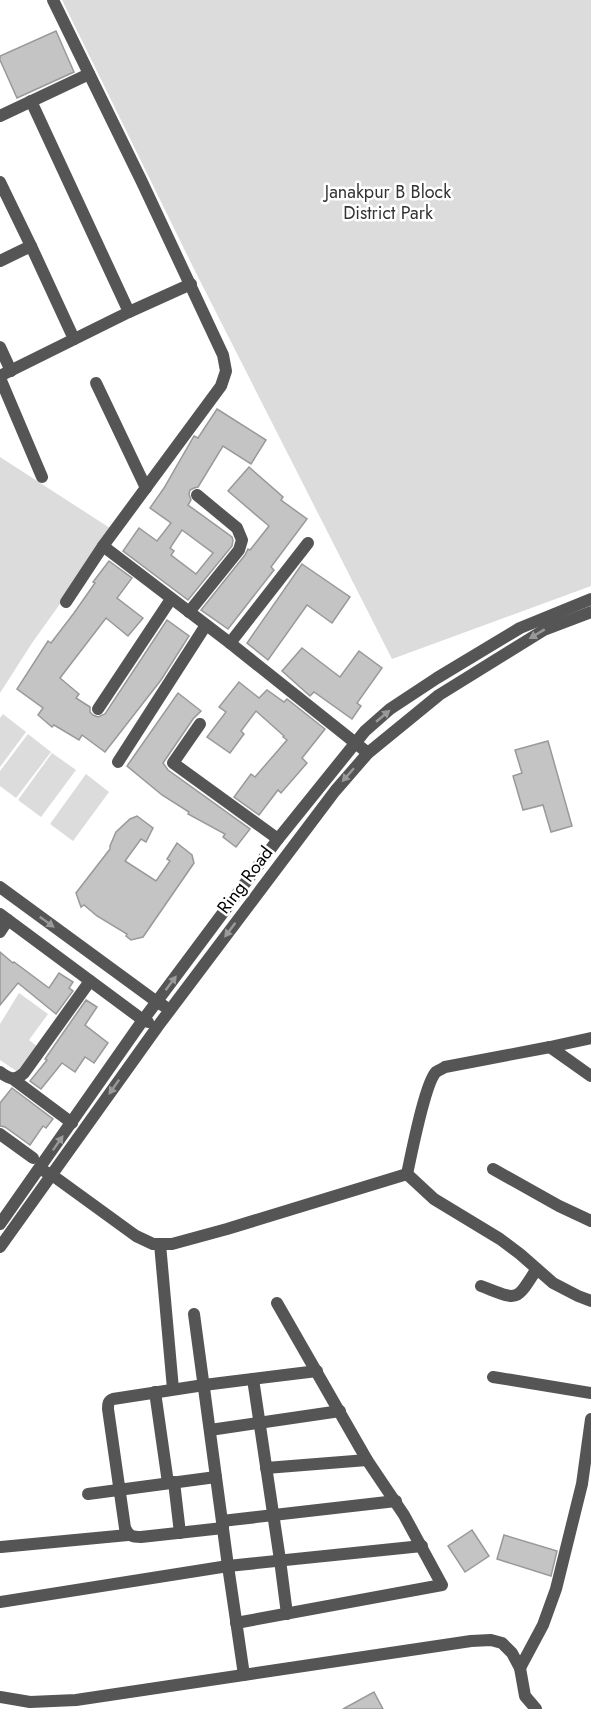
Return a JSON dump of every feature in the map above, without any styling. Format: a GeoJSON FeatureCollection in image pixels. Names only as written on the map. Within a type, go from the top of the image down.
{"type":"FeatureCollection","features":[{"type":"Feature","properties":{"kind":"street"},"geometry":{"type":"LineString","coordinates":[[53,0],[191,284],[223,355],[226,371],[221,386],[103,546],[66,602]]}},
{"type":"Feature","properties":{"kind":"street"},"geometry":{"type":"LineString","coordinates":[[0,116],[89,74]]}},
{"type":"Feature","properties":{"kind":"street"},"geometry":{"type":"LineString","coordinates":[[31,101],[129,312]]}},
{"type":"Feature","properties":{"kind":"street"},"geometry":{"type":"LineString","coordinates":[[0,182],[74,339]]}},
{"type":"Feature","properties":{"kind":"street"},"geometry":{"type":"LineString","coordinates":[[0,261],[31,246]]}},
{"type":"Feature","properties":{"kind":"street"},"geometry":{"type":"LineString","coordinates":[[4,375],[129,312],[191,284]]}},
{"type":"Feature","properties":{"kind":"street"},"geometry":{"type":"LineString","coordinates":[[0,347],[4,375],[42,477]]}},
{"type":"Feature","properties":{"kind":"street"},"geometry":{"type":"LineString","coordinates":[[96,383],[146,488]]}},
{"type":"Feature","properties":{"kind":"street"},"geometry":{"type":"LineString","coordinates":[[189,612],[239,550],[242,540],[237,528],[196,495]]}},
{"type":"Feature","properties":{"kind":"street"},"geometry":{"type":"LineString","coordinates":[[230,643],[308,543]]}},
{"type":"Feature","properties":{"kind":"street"},"geometry":{"type":"LineString","coordinates":[[103,546],[368,753]]}},
{"type":"Feature","properties":{"kind":"street"},"geometry":{"type":"LineString","coordinates":[[98,709],[171,599]]}},
{"type":"Feature","properties":{"kind":"street","name":"Ring Road"},"geometry":{"type":"LineString","coordinates":[[0,1224],[143,1020],[278,839],[364,731],[390,709],[520,628],[586,607]]}},
{"type":"Feature","properties":{"kind":"street","name":"Ring Road"},"geometry":{"type":"LineString","coordinates":[[0,1247],[158,1026],[335,790],[368,753],[439,695],[544,630],[586,607]]}},
{"type":"Feature","properties":{"kind":"street"},"geometry":{"type":"LineString","coordinates":[[118,762],[206,625]]}},
{"type":"Feature","properties":{"kind":"street"},"geometry":{"type":"LineString","coordinates":[[200,724],[173,763],[278,839]]}},
{"type":"Feature","properties":{"kind":"street"},"geometry":{"type":"LineString","coordinates":[[0,887],[157,1002],[171,1009]]}},
{"type":"Feature","properties":{"kind":"street"},"geometry":{"type":"LineString","coordinates":[[0,932],[4,917],[143,1020],[158,1026]]}},
{"type":"Feature","properties":{"kind":"street"},"geometry":{"type":"LineString","coordinates":[[14,1079],[24,1073],[90,981]]}},
{"type":"Feature","properties":{"kind":"street"},"geometry":{"type":"LineString","coordinates":[[407,1174],[418,1124],[435,1073],[445,1067],[591,1038]]}},
{"type":"Feature","properties":{"kind":"street"},"geometry":{"type":"LineString","coordinates":[[550,1047],[591,1076]]}},
{"type":"Feature","properties":{"kind":"street"},"geometry":{"type":"LineString","coordinates":[[0,1072],[14,1079],[72,1123]]}},
{"type":"Feature","properties":{"kind":"street"},"geometry":{"type":"LineString","coordinates":[[0,1134],[33,1158]]}},
{"type":"Feature","properties":{"kind":"street"},"geometry":{"type":"LineString","coordinates":[[40,1169],[52,1175],[136,1236],[153,1244],[172,1244],[227,1229],[407,1174]]}},
{"type":"Feature","properties":{"kind":"street"},"geometry":{"type":"LineString","coordinates":[[494,1169],[559,1206],[591,1221]]}},
{"type":"Feature","properties":{"kind":"street"},"geometry":{"type":"LineString","coordinates":[[407,1174],[434,1199],[500,1239],[553,1283],[591,1301]]}},
{"type":"Feature","properties":{"kind":"street"},"geometry":{"type":"LineString","coordinates":[[160,1244],[173,1389]]}},
{"type":"Feature","properties":{"kind":"street"},"geometry":{"type":"LineString","coordinates":[[481,1286],[505,1295],[517,1296],[536,1270]]}},
{"type":"Feature","properties":{"kind":"street"},"geometry":{"type":"LineString","coordinates":[[236,1623],[442,1585],[396,1501],[368,1460],[278,1303]]}},
{"type":"Feature","properties":{"kind":"street"},"geometry":{"type":"LineString","coordinates":[[194,1314],[244,1675]]}},
{"type":"Feature","properties":{"kind":"street"},"geometry":{"type":"LineString","coordinates":[[129,1535],[125,1528],[108,1404],[113,1399],[317,1371]]}},
{"type":"Feature","properties":{"kind":"street"},"geometry":{"type":"LineString","coordinates":[[494,1377],[591,1393]]}},
{"type":"Feature","properties":{"kind":"street"},"geometry":{"type":"LineString","coordinates":[[253,1379],[287,1614]]}},
{"type":"Feature","properties":{"kind":"street"},"geometry":{"type":"LineString","coordinates":[[155,1392],[180,1533]]}},
{"type":"Feature","properties":{"kind":"street"},"geometry":{"type":"LineString","coordinates":[[210,1430],[340,1412]]}},
{"type":"Feature","properties":{"kind":"street"},"geometry":{"type":"LineString","coordinates":[[520,1668],[543,1625],[556,1589],[582,1484],[591,1419]]}},
{"type":"Feature","properties":{"kind":"street"},"geometry":{"type":"LineString","coordinates":[[266,1468],[368,1460]]}},
{"type":"Feature","properties":{"kind":"street"},"geometry":{"type":"LineString","coordinates":[[88,1494],[216,1477]]}},
{"type":"Feature","properties":{"kind":"street"},"geometry":{"type":"LineString","coordinates":[[1,1547],[129,1535],[141,1538],[273,1515],[396,1501]]}},
{"type":"Feature","properties":{"kind":"street"},"geometry":{"type":"LineString","coordinates":[[0,1602],[228,1566],[422,1546]]}},
{"type":"Feature","properties":{"kind":"street"},"geometry":{"type":"LineString","coordinates":[[0,1697],[30,1702],[76,1700],[471,1641],[491,1640],[502,1643],[512,1653],[520,1668],[525,1696],[536,1709]]}},
{"type":"Feature","properties":{"kind":"green space","name":"Janakpur B Block District Park"},"geometry":{"type":"Polygon","coordinates":[[[62,0],[591,0],[591,586],[392,659],[194,269],[62,0]]]}},
{"type":"Feature","properties":{"kind":"green space"},"geometry":{"type":"Polygon","coordinates":[[[0,457],[113,530],[32,643],[0,693],[0,457]]]}},
{"type":"Feature","properties":{"kind":"green space"},"geometry":{"type":"Polygon","coordinates":[[[3,714],[26,732],[0,767],[0,718],[3,714]]]}},
{"type":"Feature","properties":{"kind":"green space"},"geometry":{"type":"Polygon","coordinates":[[[28,734],[51,752],[16,798],[0,786],[0,771],[28,734]]]}},
{"type":"Feature","properties":{"kind":"green space"},"geometry":{"type":"Polygon","coordinates":[[[52,753],[76,770],[41,817],[18,800],[52,753]]]}},
{"type":"Feature","properties":{"kind":"green space"},"geometry":{"type":"Polygon","coordinates":[[[86,774],[109,792],[73,841],[50,824],[86,774]]]}},
{"type":"Feature","properties":{"kind":"green space"},"geometry":{"type":"Polygon","coordinates":[[[19,993],[48,1014],[29,1040],[39,1048],[21,1074],[0,1060],[0,1024],[19,993]]]}},
{"type":"Feature","properties":{"kind":"building"},"geometry":{"type":"Polygon","coordinates":[[[56,31],[74,72],[17,98],[0,56],[56,31]]]}},
{"type":"Feature","properties":{"kind":"building"},"geometry":{"type":"Polygon","coordinates":[[[217,409],[266,440],[251,464],[223,446],[198,487],[190,490],[191,500],[188,505],[233,540],[232,546],[188,600],[123,551],[139,528],[157,541],[171,523],[150,508],[194,436],[198,438],[217,409]],[[182,530],[170,548],[174,551],[171,555],[196,574],[213,553],[182,530]]]}},
{"type":"Feature","properties":{"kind":"building"},"geometry":{"type":"Polygon","coordinates":[[[249,467],[283,497],[281,500],[307,519],[271,567],[274,570],[228,629],[201,610],[248,549],[250,550],[269,526],[228,491],[249,467]]]}},
{"type":"Feature","properties":{"kind":"building"},"geometry":{"type":"Polygon","coordinates":[[[109,561],[132,578],[117,598],[143,618],[128,636],[106,618],[60,678],[79,694],[76,698],[90,707],[93,715],[98,717],[105,714],[167,620],[189,636],[161,680],[105,752],[82,735],[79,740],[54,725],[52,727],[38,715],[43,708],[17,689],[48,641],[51,643],[74,613],[109,561]]]}},
{"type":"Feature","properties":{"kind":"building"},"geometry":{"type":"Polygon","coordinates":[[[302,564],[350,597],[332,623],[307,605],[268,660],[247,643],[302,564]]]}},
{"type":"Feature","properties":{"kind":"building"},"geometry":{"type":"Polygon","coordinates":[[[302,648],[340,677],[359,651],[382,668],[357,703],[361,706],[352,719],[314,692],[310,696],[282,671],[302,648]]]}},
{"type":"Feature","properties":{"kind":"building"},"geometry":{"type":"Polygon","coordinates":[[[239,682],[259,698],[267,690],[284,702],[287,699],[325,729],[302,758],[307,763],[281,793],[278,790],[259,815],[234,797],[251,774],[255,777],[287,740],[256,711],[241,731],[244,734],[230,753],[207,737],[226,712],[219,707],[239,682]]]}},
{"type":"Feature","properties":{"kind":"building"},"geometry":{"type":"Polygon","coordinates":[[[178,693],[201,711],[163,763],[168,770],[250,829],[236,847],[223,837],[225,834],[188,814],[189,812],[162,795],[127,766],[178,693]]]}},
{"type":"Feature","properties":{"kind":"building"},"geometry":{"type":"Polygon","coordinates":[[[548,741],[572,826],[551,832],[543,805],[523,810],[513,776],[522,773],[515,750],[548,741]]]}},
{"type":"Feature","properties":{"kind":"building"},"geometry":{"type":"Polygon","coordinates":[[[137,816],[153,828],[146,842],[141,839],[125,861],[156,881],[170,861],[167,859],[177,843],[192,855],[194,863],[143,937],[131,940],[126,936],[127,934],[97,916],[84,905],[81,907],[76,893],[110,849],[116,832],[130,819],[137,816]]]}},
{"type":"Feature","properties":{"kind":"building"},"geometry":{"type":"Polygon","coordinates":[[[0,952],[49,988],[59,973],[73,982],[69,988],[73,991],[56,1014],[18,983],[0,1005],[0,952]]]}},
{"type":"Feature","properties":{"kind":"building"},"geometry":{"type":"Polygon","coordinates":[[[86,1000],[97,1007],[85,1025],[108,1043],[94,1063],[85,1057],[75,1072],[62,1063],[41,1089],[30,1081],[47,1060],[45,1059],[86,1000]]]}},
{"type":"Feature","properties":{"kind":"building"},"geometry":{"type":"Polygon","coordinates":[[[12,1088],[53,1119],[46,1128],[43,1126],[30,1145],[5,1127],[0,1126],[0,1103],[12,1088]]]}},
{"type":"Feature","properties":{"kind":"building"},"geometry":{"type":"Polygon","coordinates":[[[472,1530],[489,1556],[465,1572],[448,1546],[472,1530]]]}},
{"type":"Feature","properties":{"kind":"building"},"geometry":{"type":"Polygon","coordinates":[[[504,1535],[557,1551],[551,1576],[497,1559],[504,1535]]]}},
{"type":"Feature","properties":{"kind":"building"},"geometry":{"type":"Polygon","coordinates":[[[374,1692],[383,1709],[343,1709],[374,1692]]]}}]}
